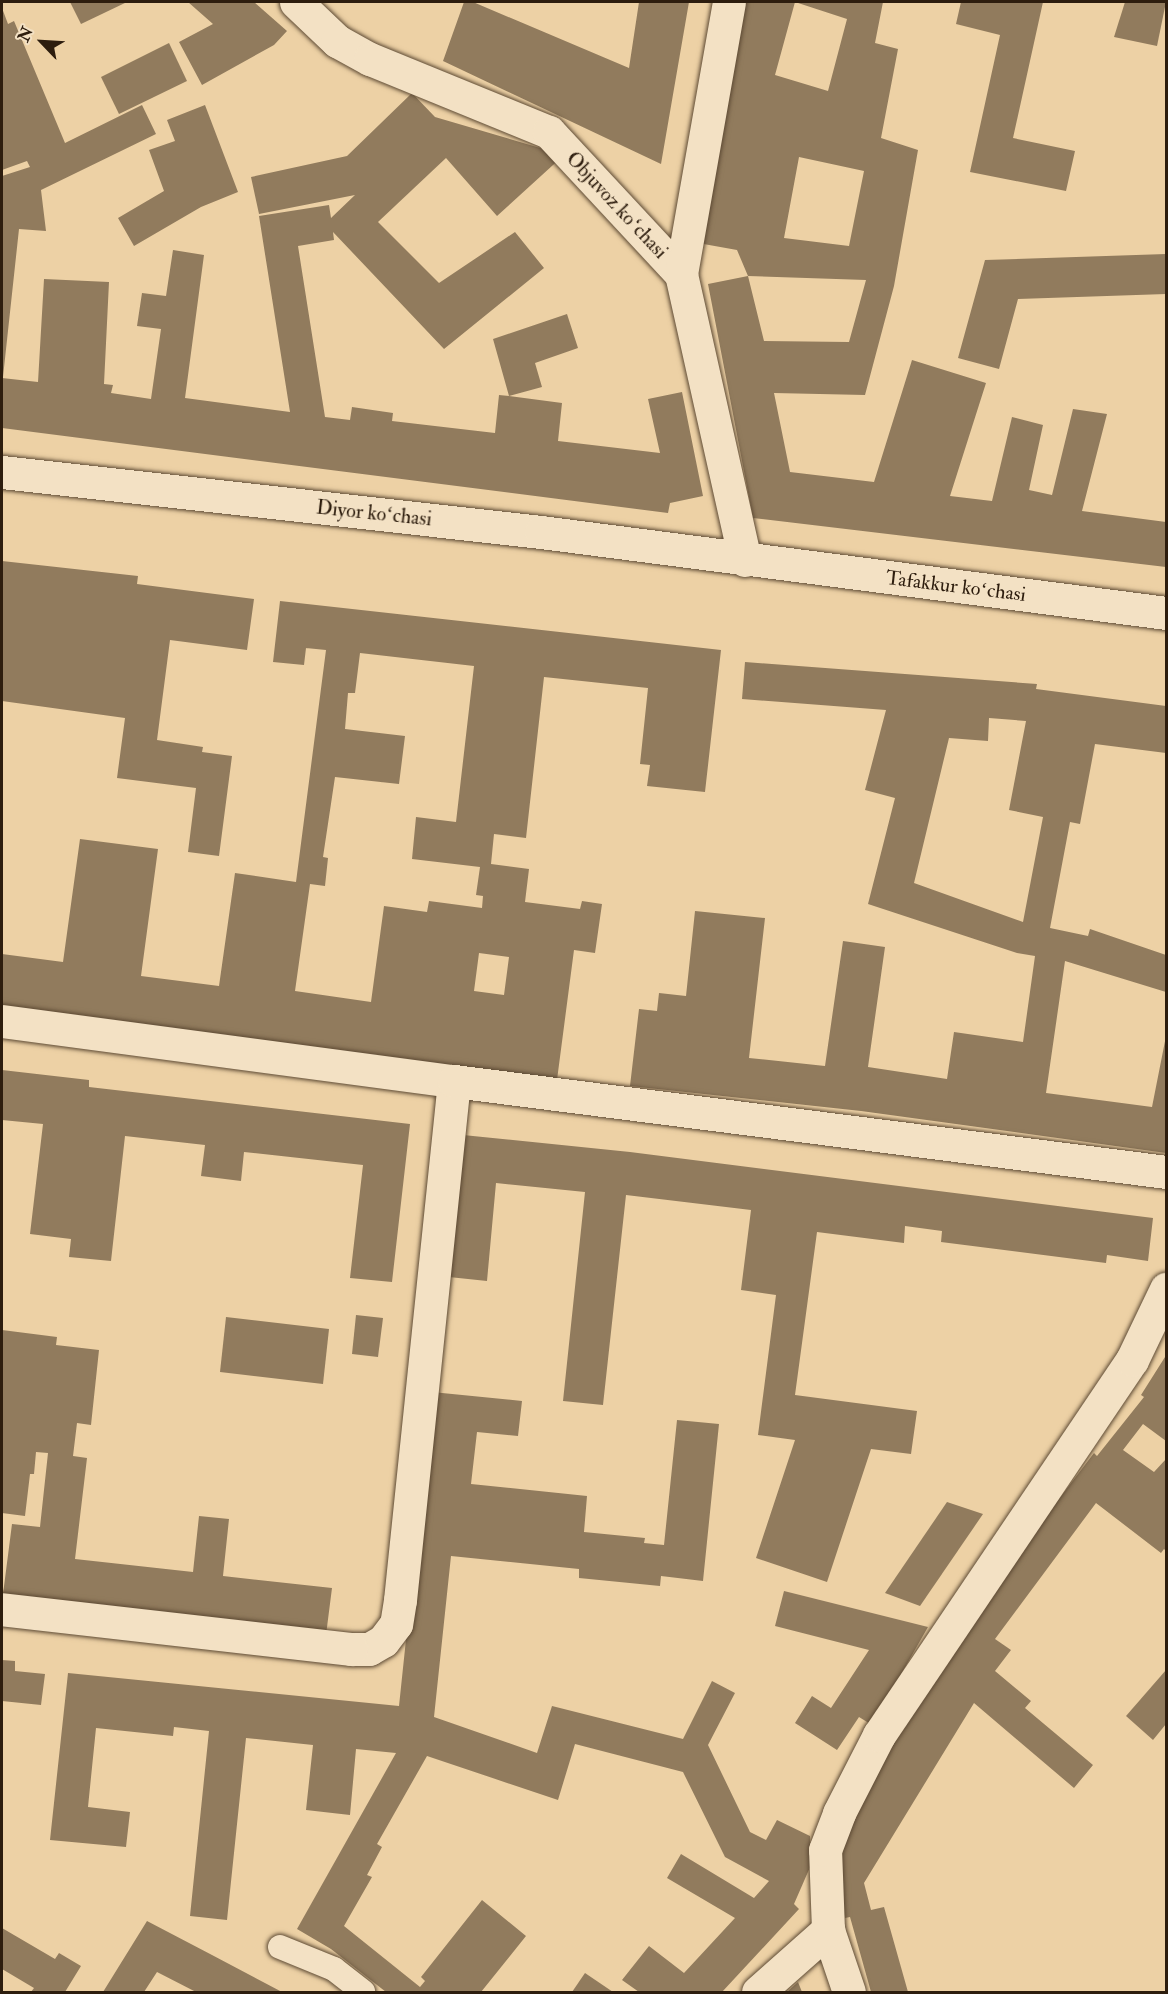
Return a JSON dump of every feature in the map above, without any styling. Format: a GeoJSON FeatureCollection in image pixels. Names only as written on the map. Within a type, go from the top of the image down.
{"type":"FeatureCollection","features":[{"type":"Feature","properties":{"kind":"street","name":"Objuvoz koʻchasi"},"geometry":{"type":"LineString","coordinates":[[296,2],[337,41],[370,59],[549,132],[681,274],[746,560]]}},
{"type":"Feature","properties":{"kind":"street"},"geometry":{"type":"LineString","coordinates":[[681,274],[729,2]]}},
{"type":"Feature","properties":{"kind":"street","name":"Diyor koʻchasi"},"geometry":{"type":"LineString","coordinates":[[2,472],[541,532],[746,560]]}},
{"type":"Feature","properties":{"kind":"street","name":"Tafakkur koʻchasi"},"geometry":{"type":"LineString","coordinates":[[746,560],[1167,613]]}},
{"type":"Feature","properties":{"kind":"street"},"geometry":{"type":"LineString","coordinates":[[2,1021],[1167,1172]]}},
{"type":"Feature","properties":{"kind":"street"},"geometry":{"type":"LineString","coordinates":[[2,1609],[351,1648],[369,1649],[383,1641],[396,1624],[400,1600],[454,1081]]}},
{"type":"Feature","properties":{"kind":"street"},"geometry":{"type":"LineString","coordinates":[[849,1992],[828,1930],[825,1850],[839,1813],[879,1735],[1132,1359],[1167,1289]]}},
{"type":"Feature","properties":{"kind":"street"},"geometry":{"type":"LineString","coordinates":[[758,1992],[828,1930]]}},
{"type":"Feature","properties":{"kind":"lane"},"geometry":{"type":"LineString","coordinates":[[280,1947],[334,1969],[363,1992]]}},
{"type":"Feature","properties":{"kind":"building"},"geometry":{"type":"Polygon","coordinates":[[[70,2],[127,2],[81,24],[70,2]]]}},
{"type":"Feature","properties":{"kind":"building"},"geometry":{"type":"Polygon","coordinates":[[[188,2],[254,2],[287,31],[274,45],[202,85],[179,42],[213,24],[188,2]]]}},
{"type":"Feature","properties":{"kind":"building"},"geometry":{"type":"Polygon","coordinates":[[[464,2],[473,2],[629,68],[639,2],[689,2],[661,164],[443,61],[464,2]]]}},
{"type":"Feature","properties":{"kind":"building"},"geometry":{"type":"Polygon","coordinates":[[[746,2],[795,2],[883,2],[875,43],[898,49],[881,138],[918,150],[894,286],[865,395],[774,393],[790,472],[874,482],[912,360],[986,383],[950,496],[992,501],[1012,417],[1043,425],[1029,490],[1052,495],[1073,409],[1107,414],[1082,511],[1166,522],[1166,567],[753,518],[708,284],[748,276],[737,250],[698,243],[746,2]],[[795,2],[775,75],[828,91],[847,19],[795,2]],[[799,157],[784,238],[849,246],[864,171],[799,157]],[[748,276],[764,341],[849,342],[866,280],[748,276]]]}},
{"type":"Feature","properties":{"kind":"building"},"geometry":{"type":"Polygon","coordinates":[[[961,2],[1043,2],[1013,138],[1075,151],[1066,191],[970,172],[1000,35],[956,24],[961,2]]]}},
{"type":"Feature","properties":{"kind":"building"},"geometry":{"type":"Polygon","coordinates":[[[1125,2],[1166,2],[1157,46],[1114,37],[1125,2]]]}},
{"type":"Feature","properties":{"kind":"building"},"geometry":{"type":"Polygon","coordinates":[[[2,8],[8,24],[14,21],[65,143],[142,105],[156,134],[41,190],[46,231],[19,229],[3,377],[2,176],[30,167],[27,161],[2,170],[2,8]]]}},
{"type":"Feature","properties":{"kind":"building"},"geometry":{"type":"Polygon","coordinates":[[[169,43],[187,81],[119,114],[101,77],[169,43]]]}},
{"type":"Feature","properties":{"kind":"building"},"geometry":{"type":"Polygon","coordinates":[[[412,93],[435,117],[564,155],[497,216],[446,158],[378,222],[439,283],[515,232],[544,268],[444,349],[333,232],[334,240],[298,246],[325,417],[350,420],[352,407],[393,413],[392,421],[495,433],[499,395],[509,396],[562,403],[558,441],[660,453],[648,399],[682,392],[703,496],[670,503],[668,513],[2,428],[2,378],[38,382],[44,279],[109,282],[104,384],[113,385],[111,393],[151,399],[161,329],[137,326],[142,293],[166,296],[173,250],[204,255],[185,398],[290,412],[259,216],[329,205],[331,218],[355,195],[259,214],[251,177],[347,156],[412,93]]]}},
{"type":"Feature","properties":{"kind":"building"},"geometry":{"type":"Polygon","coordinates":[[[205,105],[238,192],[201,207],[134,246],[118,218],[164,191],[149,150],[175,141],[167,120],[205,105]]]}},
{"type":"Feature","properties":{"kind":"building"},"geometry":{"type":"Polygon","coordinates":[[[1166,254],[1166,294],[1018,299],[999,369],[958,358],[985,260],[1166,254]]]}},
{"type":"Feature","properties":{"kind":"building"},"geometry":{"type":"Polygon","coordinates":[[[567,314],[578,348],[535,363],[542,387],[509,396],[493,339],[567,314]]]}},
{"type":"Feature","properties":{"kind":"building"},"geometry":{"type":"Polygon","coordinates":[[[2,561],[138,576],[137,584],[254,599],[247,650],[170,640],[157,740],[203,747],[202,752],[232,756],[219,856],[188,852],[196,788],[117,778],[125,718],[2,701],[2,561]]]}},
{"type":"Feature","properties":{"kind":"building"},"geometry":{"type":"Polygon","coordinates":[[[280,601],[721,650],[705,792],[647,786],[650,765],[640,764],[648,688],[544,677],[526,838],[494,834],[491,864],[529,869],[525,902],[580,909],[582,901],[602,904],[595,953],[574,950],[557,1080],[2,1006],[2,954],[63,962],[80,839],[158,849],[141,976],[219,986],[235,873],[296,882],[326,650],[306,648],[304,665],[273,662],[280,601]],[[360,653],[355,693],[348,693],[345,729],[405,736],[399,784],[335,777],[323,857],[328,858],[325,886],[310,884],[295,991],[371,1002],[384,906],[427,912],[429,901],[482,908],[483,896],[476,895],[480,867],[412,859],[416,817],[456,822],[474,666],[360,653]],[[479,953],[474,991],[504,995],[509,957],[479,953]]]}},
{"type":"Feature","properties":{"kind":"building"},"geometry":{"type":"Polygon","coordinates":[[[745,662],[1037,684],[1036,689],[1166,706],[1166,753],[1095,744],[1080,824],[1070,822],[1050,928],[1088,936],[1090,929],[1166,955],[1166,992],[1065,961],[1046,1093],[1152,1107],[1166,1036],[1166,1153],[861,1111],[630,1086],[639,1009],[657,1011],[659,993],[686,996],[695,911],[765,918],[749,1058],[825,1066],[843,941],[885,947],[868,1067],[947,1079],[954,1032],[1023,1042],[1035,956],[1017,953],[868,904],[895,798],[865,790],[886,710],[742,699],[745,662]],[[989,718],[988,741],[949,738],[914,883],[1023,922],[1043,817],[1009,810],[1026,721],[989,718]]]}},
{"type":"Feature","properties":{"kind":"building"},"geometry":{"type":"Polygon","coordinates":[[[2,1070],[89,1080],[89,1087],[410,1124],[392,1282],[350,1278],[363,1165],[244,1152],[241,1181],[201,1176],[205,1145],[125,1136],[111,1261],[69,1257],[71,1239],[30,1234],[43,1124],[2,1120],[2,1070]]]}},
{"type":"Feature","properties":{"kind":"building"},"geometry":{"type":"Polygon","coordinates":[[[463,1135],[630,1152],[1153,1218],[1148,1261],[1107,1255],[1106,1263],[941,1242],[942,1231],[905,1226],[904,1243],[817,1232],[795,1395],[917,1411],[911,1454],[871,1449],[827,1582],[756,1558],[795,1440],[758,1435],[776,1295],[741,1290],[751,1210],[626,1195],[603,1405],[563,1401],[585,1192],[496,1183],[487,1281],[449,1277],[463,1135]]]}},
{"type":"Feature","properties":{"kind":"building"},"geometry":{"type":"Polygon","coordinates":[[[356,1315],[383,1318],[378,1357],[352,1354],[356,1315]]]}},
{"type":"Feature","properties":{"kind":"building"},"geometry":{"type":"Polygon","coordinates":[[[226,1317],[329,1329],[323,1384],[220,1372],[226,1317]]]}},
{"type":"Feature","properties":{"kind":"building"},"geometry":{"type":"Polygon","coordinates":[[[2,1330],[57,1337],[56,1345],[99,1350],[91,1425],[77,1423],[73,1456],[87,1458],[75,1559],[193,1572],[199,1516],[229,1519],[223,1576],[332,1588],[326,1635],[3,1594],[12,1524],[40,1527],[48,1453],[36,1452],[34,1474],[30,1474],[25,1516],[2,1513],[2,1330]]]}},
{"type":"Feature","properties":{"kind":"building"},"geometry":{"type":"Polygon","coordinates":[[[1165,1357],[1166,1441],[1143,1424],[1123,1450],[1154,1472],[1166,1459],[1166,1551],[1164,1549],[1161,1553],[1096,1503],[995,1639],[1011,1650],[995,1671],[1031,1701],[1025,1708],[1093,1765],[1074,1788],[974,1703],[864,1883],[871,1910],[884,1907],[908,1992],[871,1992],[850,1917],[845,1918],[829,1861],[834,1832],[1008,1566],[1094,1453],[1097,1456],[1144,1397],[1141,1395],[1165,1357]]]}},
{"type":"Feature","properties":{"kind":"building"},"geometry":{"type":"Polygon","coordinates":[[[432,1392],[522,1401],[518,1436],[477,1432],[471,1484],[587,1496],[584,1532],[645,1538],[644,1543],[664,1545],[677,1420],[719,1424],[703,1581],[661,1576],[660,1586],[579,1578],[579,1569],[451,1556],[434,1717],[537,1753],[552,1706],[683,1739],[712,1681],[735,1693],[708,1745],[750,1832],[766,1840],[777,1820],[810,1836],[811,1865],[794,1904],[799,1909],[722,1992],[639,1992],[622,1980],[649,1946],[684,1973],[735,1918],[667,1878],[681,1854],[754,1898],[769,1881],[725,1857],[683,1772],[575,1744],[558,1800],[427,1756],[377,1844],[382,1847],[367,1875],[372,1877],[344,1926],[420,1987],[425,1981],[421,1977],[482,1900],[526,1936],[481,1992],[386,1992],[331,1949],[297,1929],[396,1753],[356,1749],[350,1815],[306,1810],[313,1745],[246,1738],[227,1920],[190,1916],[209,1731],[174,1727],[173,1736],[96,1728],[88,1807],[130,1812],[126,1847],[50,1840],[68,1673],[399,1706],[432,1392]]]}},
{"type":"Feature","properties":{"kind":"building"},"geometry":{"type":"Polygon","coordinates":[[[947,1502],[983,1514],[920,1606],[885,1593],[947,1502]]]}},
{"type":"Feature","properties":{"kind":"building"},"geometry":{"type":"Polygon","coordinates":[[[784,1591],[928,1627],[872,1725],[859,1717],[837,1750],[795,1723],[812,1696],[831,1708],[869,1650],[775,1626],[784,1591]]]}},
{"type":"Feature","properties":{"kind":"building"},"geometry":{"type":"Polygon","coordinates":[[[2,1660],[15,1661],[15,1671],[45,1674],[41,1705],[2,1701],[2,1660]]]}},
{"type":"Feature","properties":{"kind":"building"},"geometry":{"type":"Polygon","coordinates":[[[1166,1670],[1166,1724],[1153,1740],[1126,1716],[1166,1670]]]}},
{"type":"Feature","properties":{"kind":"building"},"geometry":{"type":"Polygon","coordinates":[[[147,1921],[282,1992],[196,1992],[157,1972],[144,1992],[103,1992],[147,1921]]]}},
{"type":"Feature","properties":{"kind":"building"},"geometry":{"type":"Polygon","coordinates":[[[2,1928],[55,1959],[59,1953],[81,1966],[65,1992],[31,1992],[34,1988],[2,1969],[2,1928]]]}},
{"type":"Feature","properties":{"kind":"building"},"geometry":{"type":"Polygon","coordinates":[[[585,1973],[613,1992],[572,1992],[585,1973]]]}},
{"type":"Feature","properties":{"kind":"building"},"geometry":{"type":"Polygon","coordinates":[[[798,1982],[802,1992],[787,1992],[798,1982]]]}}]}
